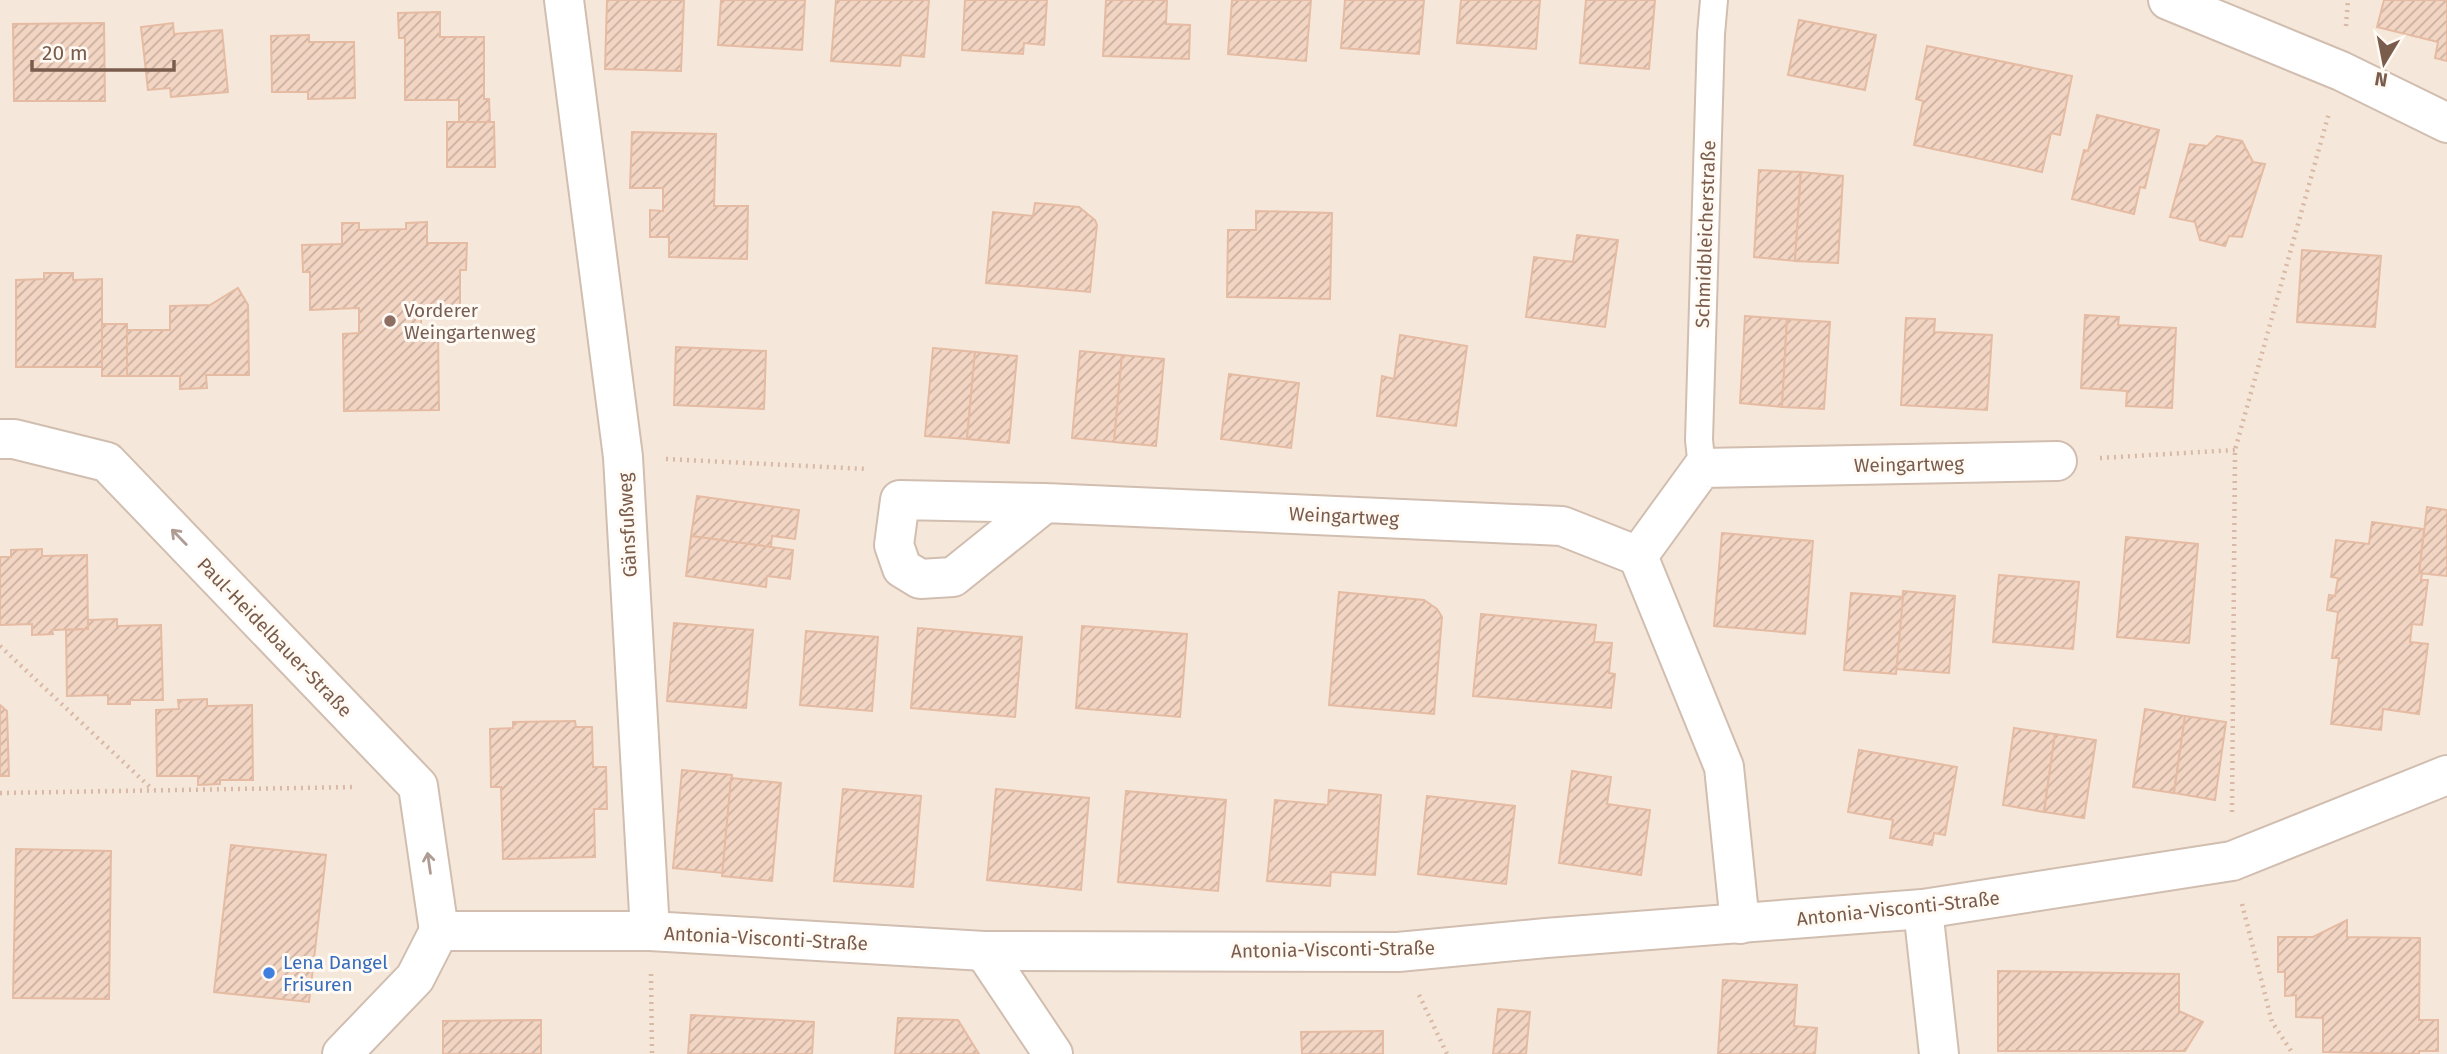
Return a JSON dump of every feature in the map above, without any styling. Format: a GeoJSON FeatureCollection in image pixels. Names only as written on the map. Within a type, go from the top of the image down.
{"type":"FeatureCollection","features":[{"type":"Feature","properties":{"kind":"street","name":"Gänsfußweg"},"geometry":{"type":"LineString","coordinates":[[564,0],[623,457],[650,931]]}},
{"type":"Feature","properties":{"kind":"street"},"geometry":{"type":"LineString","coordinates":[[2168,0],[2341,71],[2447,123]]}},
{"type":"Feature","properties":{"kind":"street","name":"Paul-Heidelbauer-Straße"},"geometry":{"type":"LineString","coordinates":[[0,439],[14,439],[107,462],[418,786]]}},
{"type":"Feature","properties":{"kind":"street","name":"Weingartweg"},"geometry":{"type":"LineString","coordinates":[[1702,468],[2057,461]]}},
{"type":"Feature","properties":{"kind":"street"},"geometry":{"type":"LineString","coordinates":[[1702,468],[1638,556],[1724,768],[1740,924]]}},
{"type":"Feature","properties":{"kind":"street","name":"Weingartweg"},"geometry":{"type":"LineString","coordinates":[[900,500],[1045,503],[1562,526],[1638,556]]}},
{"type":"Feature","properties":{"kind":"street"},"geometry":{"type":"LineString","coordinates":[[900,500],[894,545],[902,568],[920,579],[953,577],[1045,503]]}},
{"type":"Feature","properties":{"kind":"street","name":"Antonia-Visconti-Straße"},"geometry":{"type":"LineString","coordinates":[[439,930],[650,931],[984,951],[1398,952],[1923,909],[2232,861],[2447,775]]}},
{"type":"Feature","properties":{"kind":"street"},"geometry":{"type":"LineString","coordinates":[[342,1054],[415,978],[439,930],[418,786]]}},
{"type":"Feature","properties":{"kind":"street"},"geometry":{"type":"LineString","coordinates":[[1923,909],[1939,1054]]}},
{"type":"Feature","properties":{"kind":"street"},"geometry":{"type":"LineString","coordinates":[[984,951],[1053,1054]]}},
{"type":"Feature","properties":{"kind":"lane","name":"Schmidbleicherstraße"},"geometry":{"type":"LineString","coordinates":[[1702,468],[1700,426],[1714,0]]}},
{"type":"Feature","properties":{"kind":"path"},"geometry":{"type":"LineString","coordinates":[[2293,1054],[2272,1022],[2232,861],[2235,450],[2341,71],[2348,0]]}},
{"type":"Feature","properties":{"kind":"path"},"geometry":{"type":"LineString","coordinates":[[2057,461],[2235,450]]}},
{"type":"Feature","properties":{"kind":"path"},"geometry":{"type":"LineString","coordinates":[[623,457],[872,470],[900,500]]}},
{"type":"Feature","properties":{"kind":"path"},"geometry":{"type":"LineString","coordinates":[[0,646],[153,791]]}},
{"type":"Feature","properties":{"kind":"path"},"geometry":{"type":"LineString","coordinates":[[0,793],[418,786]]}},
{"type":"Feature","properties":{"kind":"path"},"geometry":{"type":"LineString","coordinates":[[650,931],[652,1054]]}},
{"type":"Feature","properties":{"kind":"path"},"geometry":{"type":"LineString","coordinates":[[1398,952],[1447,1054]]}},
{"type":"Feature","properties":{"kind":"shaded area"},"geometry":{"type":"Polygon","coordinates":[[[0,0],[2447,0],[2447,1054],[0,1054],[0,0]]]}},
{"type":"Feature","properties":{"kind":"building"},"geometry":{"type":"Polygon","coordinates":[[[607,0],[684,0],[681,71],[605,69],[607,0]]]}},
{"type":"Feature","properties":{"kind":"building"},"geometry":{"type":"Polygon","coordinates":[[[721,0],[805,0],[802,50],[718,45],[721,0]]]}},
{"type":"Feature","properties":{"kind":"building"},"geometry":{"type":"Polygon","coordinates":[[[836,0],[929,0],[924,57],[901,55],[900,66],[831,61],[836,0]]]}},
{"type":"Feature","properties":{"kind":"building"},"geometry":{"type":"Polygon","coordinates":[[[965,0],[1047,0],[1044,45],[1024,43],[1023,54],[962,50],[965,0]]]}},
{"type":"Feature","properties":{"kind":"building"},"geometry":{"type":"Polygon","coordinates":[[[1106,0],[1167,0],[1166,24],[1190,25],[1189,59],[1103,56],[1106,0]]]}},
{"type":"Feature","properties":{"kind":"building"},"geometry":{"type":"Polygon","coordinates":[[[1232,0],[1311,0],[1306,61],[1228,54],[1232,0]]]}},
{"type":"Feature","properties":{"kind":"building"},"geometry":{"type":"Polygon","coordinates":[[[1345,0],[1424,0],[1419,54],[1341,48],[1345,0]]]}},
{"type":"Feature","properties":{"kind":"building"},"geometry":{"type":"Polygon","coordinates":[[[1461,0],[1540,0],[1536,49],[1457,43],[1461,0]]]}},
{"type":"Feature","properties":{"kind":"building"},"geometry":{"type":"Polygon","coordinates":[[[1586,0],[1655,0],[1649,69],[1580,63],[1586,0]]]}},
{"type":"Feature","properties":{"kind":"building"},"geometry":{"type":"Polygon","coordinates":[[[2384,0],[2447,0],[2447,61],[2435,58],[2438,42],[2377,27],[2384,0]]]}},
{"type":"Feature","properties":{"kind":"building"},"geometry":{"type":"Polygon","coordinates":[[[440,12],[440,37],[484,37],[484,99],[489,99],[490,122],[459,122],[459,100],[405,100],[405,38],[399,38],[398,13],[440,12]]]}},
{"type":"Feature","properties":{"kind":"building"},"geometry":{"type":"Polygon","coordinates":[[[1799,20],[1876,35],[1865,90],[1788,75],[1799,20]]]}},
{"type":"Feature","properties":{"kind":"building"},"geometry":{"type":"Polygon","coordinates":[[[104,23],[105,101],[14,101],[13,24],[104,23]]]}},
{"type":"Feature","properties":{"kind":"building"},"geometry":{"type":"Polygon","coordinates":[[[173,23],[174,34],[222,30],[228,92],[171,97],[170,88],[148,90],[141,27],[173,23]]]}},
{"type":"Feature","properties":{"kind":"building"},"geometry":{"type":"Polygon","coordinates":[[[309,35],[309,42],[354,42],[355,98],[308,99],[308,92],[272,92],[271,36],[309,35]]]}},
{"type":"Feature","properties":{"kind":"building"},"geometry":{"type":"Polygon","coordinates":[[[1927,46],[2072,76],[2060,135],[2051,133],[2042,172],[1914,145],[1923,101],[1916,99],[1927,46]]]}},
{"type":"Feature","properties":{"kind":"building"},"geometry":{"type":"Polygon","coordinates":[[[2097,115],[2159,130],[2145,188],[2140,187],[2134,214],[2072,199],[2084,150],[2088,151],[2097,115]]]}},
{"type":"Feature","properties":{"kind":"building"},"geometry":{"type":"Polygon","coordinates":[[[447,122],[494,122],[495,167],[447,167],[447,122]]]}},
{"type":"Feature","properties":{"kind":"building"},"geometry":{"type":"Polygon","coordinates":[[[632,132],[716,134],[714,206],[748,206],[747,259],[669,257],[669,237],[650,237],[650,210],[663,211],[663,188],[630,188],[632,132]]]}},
{"type":"Feature","properties":{"kind":"building"},"geometry":{"type":"Polygon","coordinates":[[[2217,136],[2242,141],[2253,162],[2265,164],[2242,237],[2229,236],[2225,246],[2200,240],[2195,222],[2170,217],[2190,144],[2207,146],[2217,136]]]}},
{"type":"Feature","properties":{"kind":"building"},"geometry":{"type":"Polygon","coordinates":[[[1759,170],[1801,172],[1795,261],[1754,257],[1759,170]]]}},
{"type":"Feature","properties":{"kind":"building"},"geometry":{"type":"Polygon","coordinates":[[[1801,172],[1843,176],[1838,263],[1795,261],[1801,172]]]}},
{"type":"Feature","properties":{"kind":"building"},"geometry":{"type":"Polygon","coordinates":[[[1035,203],[1079,207],[1095,220],[1097,225],[1090,292],[986,283],[993,212],[1033,216],[1035,203]]]}},
{"type":"Feature","properties":{"kind":"building"},"geometry":{"type":"Polygon","coordinates":[[[1256,211],[1332,213],[1330,299],[1227,297],[1228,230],[1256,230],[1256,211]]]}},
{"type":"Feature","properties":{"kind":"building","name":"Vorderer Weingartenweg"},"geometry":{"type":"Polygon","coordinates":[[[427,222],[427,243],[467,243],[466,270],[460,270],[460,308],[421,308],[421,333],[438,333],[439,410],[344,411],[343,334],[359,333],[359,308],[310,310],[310,272],[303,272],[302,245],[342,244],[342,223],[359,223],[359,230],[406,229],[406,223],[427,222]]]}},
{"type":"Feature","properties":{"kind":"building"},"geometry":{"type":"Polygon","coordinates":[[[1577,235],[1618,240],[1605,327],[1526,317],[1534,257],[1573,262],[1577,235]]]}},
{"type":"Feature","properties":{"kind":"building"},"geometry":{"type":"Polygon","coordinates":[[[2302,250],[2381,256],[2375,327],[2297,322],[2302,250]]]}},
{"type":"Feature","properties":{"kind":"building"},"geometry":{"type":"Polygon","coordinates":[[[44,273],[73,273],[73,280],[102,279],[102,367],[16,367],[16,280],[44,279],[44,273]]]}},
{"type":"Feature","properties":{"kind":"building"},"geometry":{"type":"Polygon","coordinates":[[[238,288],[248,305],[249,375],[206,375],[207,388],[180,389],[180,376],[127,376],[127,330],[170,330],[170,306],[210,305],[238,288]]]}},
{"type":"Feature","properties":{"kind":"building"},"geometry":{"type":"Polygon","coordinates":[[[2085,315],[2119,317],[2118,325],[2176,328],[2172,408],[2126,406],[2127,391],[2081,388],[2085,315]]]}},
{"type":"Feature","properties":{"kind":"building"},"geometry":{"type":"Polygon","coordinates":[[[1745,316],[1787,319],[1782,407],[1740,403],[1745,316]]]}},
{"type":"Feature","properties":{"kind":"building"},"geometry":{"type":"Polygon","coordinates":[[[1906,318],[1935,319],[1934,332],[1992,335],[1987,410],[1901,405],[1906,318]]]}},
{"type":"Feature","properties":{"kind":"building"},"geometry":{"type":"Polygon","coordinates":[[[1787,319],[1830,322],[1824,409],[1782,407],[1787,319]]]}},
{"type":"Feature","properties":{"kind":"building"},"geometry":{"type":"Polygon","coordinates":[[[102,324],[127,324],[127,376],[102,376],[102,324]]]}},
{"type":"Feature","properties":{"kind":"building"},"geometry":{"type":"Polygon","coordinates":[[[1400,335],[1467,346],[1456,426],[1377,416],[1382,376],[1394,379],[1400,335]]]}},
{"type":"Feature","properties":{"kind":"building"},"geometry":{"type":"Polygon","coordinates":[[[676,347],[766,351],[764,409],[674,405],[676,347]]]}},
{"type":"Feature","properties":{"kind":"building"},"geometry":{"type":"Polygon","coordinates":[[[933,348],[975,352],[967,439],[925,436],[933,348]]]}},
{"type":"Feature","properties":{"kind":"building"},"geometry":{"type":"Polygon","coordinates":[[[1080,351],[1122,355],[1114,442],[1072,438],[1080,351]]]}},
{"type":"Feature","properties":{"kind":"building"},"geometry":{"type":"Polygon","coordinates":[[[975,352],[1017,356],[1009,443],[967,439],[975,352]]]}},
{"type":"Feature","properties":{"kind":"building"},"geometry":{"type":"Polygon","coordinates":[[[1122,355],[1164,359],[1156,446],[1114,442],[1122,355]]]}},
{"type":"Feature","properties":{"kind":"building"},"geometry":{"type":"Polygon","coordinates":[[[1229,374],[1299,383],[1291,448],[1221,439],[1229,374]]]}},
{"type":"Feature","properties":{"kind":"building"},"geometry":{"type":"Polygon","coordinates":[[[697,496],[799,510],[795,539],[772,536],[771,547],[691,536],[697,496]]]}},
{"type":"Feature","properties":{"kind":"building"},"geometry":{"type":"Polygon","coordinates":[[[2427,507],[2447,510],[2447,576],[2419,573],[2427,507]]]}},
{"type":"Feature","properties":{"kind":"building"},"geometry":{"type":"Polygon","coordinates":[[[2372,522],[2424,529],[2419,573],[2422,573],[2421,580],[2428,580],[2422,625],[2412,624],[2410,642],[2428,644],[2419,714],[2383,709],[2381,730],[2331,724],[2339,658],[2332,658],[2338,612],[2327,610],[2329,595],[2335,596],[2338,578],[2331,577],[2336,540],[2369,544],[2372,522]]]}},
{"type":"Feature","properties":{"kind":"building"},"geometry":{"type":"Polygon","coordinates":[[[1722,533],[1813,541],[1805,634],[1714,626],[1722,533]]]}},
{"type":"Feature","properties":{"kind":"building"},"geometry":{"type":"Polygon","coordinates":[[[691,536],[793,550],[790,579],[767,576],[766,587],[686,576],[691,536]]]}},
{"type":"Feature","properties":{"kind":"building"},"geometry":{"type":"Polygon","coordinates":[[[2126,537],[2198,544],[2189,643],[2117,637],[2126,537]]]}},
{"type":"Feature","properties":{"kind":"building"},"geometry":{"type":"Polygon","coordinates":[[[42,549],[42,556],[87,555],[88,629],[52,630],[53,634],[32,635],[32,624],[0,625],[0,557],[11,557],[11,550],[42,549]]]}},
{"type":"Feature","properties":{"kind":"building"},"geometry":{"type":"Polygon","coordinates":[[[1999,575],[2079,582],[2073,649],[1993,642],[1999,575]]]}},
{"type":"Feature","properties":{"kind":"building"},"geometry":{"type":"Polygon","coordinates":[[[1903,591],[1955,596],[1949,673],[1896,669],[1903,591]]]}},
{"type":"Feature","properties":{"kind":"building"},"geometry":{"type":"Polygon","coordinates":[[[1339,592],[1424,600],[1437,609],[1442,617],[1434,714],[1329,705],[1339,592]]]}},
{"type":"Feature","properties":{"kind":"building"},"geometry":{"type":"Polygon","coordinates":[[[1851,593],[1903,597],[1896,674],[1844,670],[1851,593]]]}},
{"type":"Feature","properties":{"kind":"building"},"geometry":{"type":"Polygon","coordinates":[[[1481,614],[1596,625],[1594,642],[1612,643],[1609,673],[1615,674],[1611,708],[1473,696],[1481,614]]]}},
{"type":"Feature","properties":{"kind":"building"},"geometry":{"type":"Polygon","coordinates":[[[117,619],[117,626],[161,625],[163,700],[130,700],[130,704],[108,704],[108,695],[67,696],[66,630],[88,629],[88,620],[117,619]]]}},
{"type":"Feature","properties":{"kind":"building"},"geometry":{"type":"Polygon","coordinates":[[[674,623],[753,630],[746,708],[667,701],[674,623]]]}},
{"type":"Feature","properties":{"kind":"building"},"geometry":{"type":"Polygon","coordinates":[[[1082,626],[1187,634],[1180,717],[1076,708],[1082,626]]]}},
{"type":"Feature","properties":{"kind":"building"},"geometry":{"type":"Polygon","coordinates":[[[918,628],[1022,637],[1015,717],[911,708],[918,628]]]}},
{"type":"Feature","properties":{"kind":"building"},"geometry":{"type":"Polygon","coordinates":[[[806,631],[878,637],[872,711],[800,705],[806,631]]]}},
{"type":"Feature","properties":{"kind":"building"},"geometry":{"type":"Polygon","coordinates":[[[207,699],[207,706],[252,705],[253,780],[220,780],[220,784],[198,785],[198,776],[157,776],[156,710],[179,709],[178,700],[207,699]]]}},
{"type":"Feature","properties":{"kind":"building"},"geometry":{"type":"Polygon","coordinates":[[[0,705],[7,711],[9,776],[0,776],[0,705]]]}},
{"type":"Feature","properties":{"kind":"building"},"geometry":{"type":"Polygon","coordinates":[[[2145,709],[2185,716],[2174,793],[2133,787],[2145,709]]]}},
{"type":"Feature","properties":{"kind":"building"},"geometry":{"type":"Polygon","coordinates":[[[2185,716],[2226,722],[2215,800],[2174,793],[2185,716]]]}},
{"type":"Feature","properties":{"kind":"building"},"geometry":{"type":"Polygon","coordinates":[[[575,721],[576,727],[592,727],[593,767],[606,767],[607,809],[594,809],[595,857],[503,859],[501,787],[491,787],[490,729],[513,728],[513,722],[575,721]]]}},
{"type":"Feature","properties":{"kind":"building"},"geometry":{"type":"Polygon","coordinates":[[[2014,728],[2055,734],[2044,812],[2003,805],[2014,728]]]}},
{"type":"Feature","properties":{"kind":"building"},"geometry":{"type":"Polygon","coordinates":[[[2055,734],[2096,740],[2084,818],[2044,812],[2055,734]]]}},
{"type":"Feature","properties":{"kind":"building"},"geometry":{"type":"Polygon","coordinates":[[[1859,750],[1957,767],[1945,835],[1934,833],[1932,845],[1890,838],[1893,820],[1848,812],[1859,750]]]}},
{"type":"Feature","properties":{"kind":"building"},"geometry":{"type":"Polygon","coordinates":[[[682,770],[732,775],[723,873],[673,868],[682,770]]]}},
{"type":"Feature","properties":{"kind":"building"},"geometry":{"type":"Polygon","coordinates":[[[1572,771],[1611,777],[1607,804],[1650,810],[1641,875],[1559,863],[1572,771]]]}},
{"type":"Feature","properties":{"kind":"building"},"geometry":{"type":"Polygon","coordinates":[[[731,778],[781,783],[772,881],[722,876],[731,778]]]}},
{"type":"Feature","properties":{"kind":"building"},"geometry":{"type":"Polygon","coordinates":[[[843,789],[921,796],[913,887],[834,881],[843,789]]]}},
{"type":"Feature","properties":{"kind":"building"},"geometry":{"type":"Polygon","coordinates":[[[996,789],[1089,798],[1081,890],[987,880],[996,789]]]}},
{"type":"Feature","properties":{"kind":"building"},"geometry":{"type":"Polygon","coordinates":[[[1329,790],[1381,795],[1375,875],[1331,872],[1330,886],[1267,881],[1275,800],[1328,805],[1329,790]]]}},
{"type":"Feature","properties":{"kind":"building"},"geometry":{"type":"Polygon","coordinates":[[[1126,791],[1226,800],[1218,891],[1118,882],[1126,791]]]}},
{"type":"Feature","properties":{"kind":"building"},"geometry":{"type":"Polygon","coordinates":[[[1427,796],[1515,806],[1506,884],[1418,874],[1427,796]]]}},
{"type":"Feature","properties":{"kind":"building"},"geometry":{"type":"Polygon","coordinates":[[[231,845],[326,855],[309,1002],[214,992],[231,845]]]}},
{"type":"Feature","properties":{"kind":"building"},"geometry":{"type":"Polygon","coordinates":[[[16,849],[111,851],[109,999],[13,998],[16,849]]]}},
{"type":"Feature","properties":{"kind":"building"},"geometry":{"type":"Polygon","coordinates":[[[2347,920],[2347,937],[2420,938],[2419,1020],[2438,1020],[2438,1051],[2419,1051],[2419,1054],[2323,1052],[2323,1018],[2296,1017],[2296,995],[2285,996],[2285,972],[2278,972],[2278,937],[2313,937],[2347,920]]]}},
{"type":"Feature","properties":{"kind":"building"},"geometry":{"type":"Polygon","coordinates":[[[1998,971],[2179,974],[2179,1011],[2203,1022],[2185,1051],[1998,1051],[1998,971]]]}},
{"type":"Feature","properties":{"kind":"building"},"geometry":{"type":"Polygon","coordinates":[[[1723,980],[1797,985],[1794,1026],[1817,1028],[1815,1054],[1718,1054],[1723,980]]]}},
{"type":"Feature","properties":{"kind":"building"},"geometry":{"type":"Polygon","coordinates":[[[1498,1009],[1530,1012],[1526,1054],[1493,1054],[1498,1009]]]}},
{"type":"Feature","properties":{"kind":"building"},"geometry":{"type":"Polygon","coordinates":[[[691,1015],[814,1022],[812,1054],[688,1054],[691,1015]]]}},
{"type":"Feature","properties":{"kind":"building"},"geometry":{"type":"Polygon","coordinates":[[[898,1018],[958,1020],[979,1054],[895,1054],[898,1018]]]}},
{"type":"Feature","properties":{"kind":"building"},"geometry":{"type":"Polygon","coordinates":[[[541,1020],[541,1054],[443,1054],[443,1021],[541,1020]]]}},
{"type":"Feature","properties":{"kind":"building"},"geometry":{"type":"Polygon","coordinates":[[[1383,1031],[1383,1054],[1302,1054],[1301,1032],[1383,1031]]]}},
{"type":"Feature","properties":{"kind":"place","name":"Vorderer Weingartenweg"},"geometry":{"type":"Point","coordinates":[390,321]}},
{"type":"Feature","properties":{"kind":"place","name":"Lena Dangel Frisuren"},"geometry":{"type":"Point","coordinates":[269,973]}}]}
